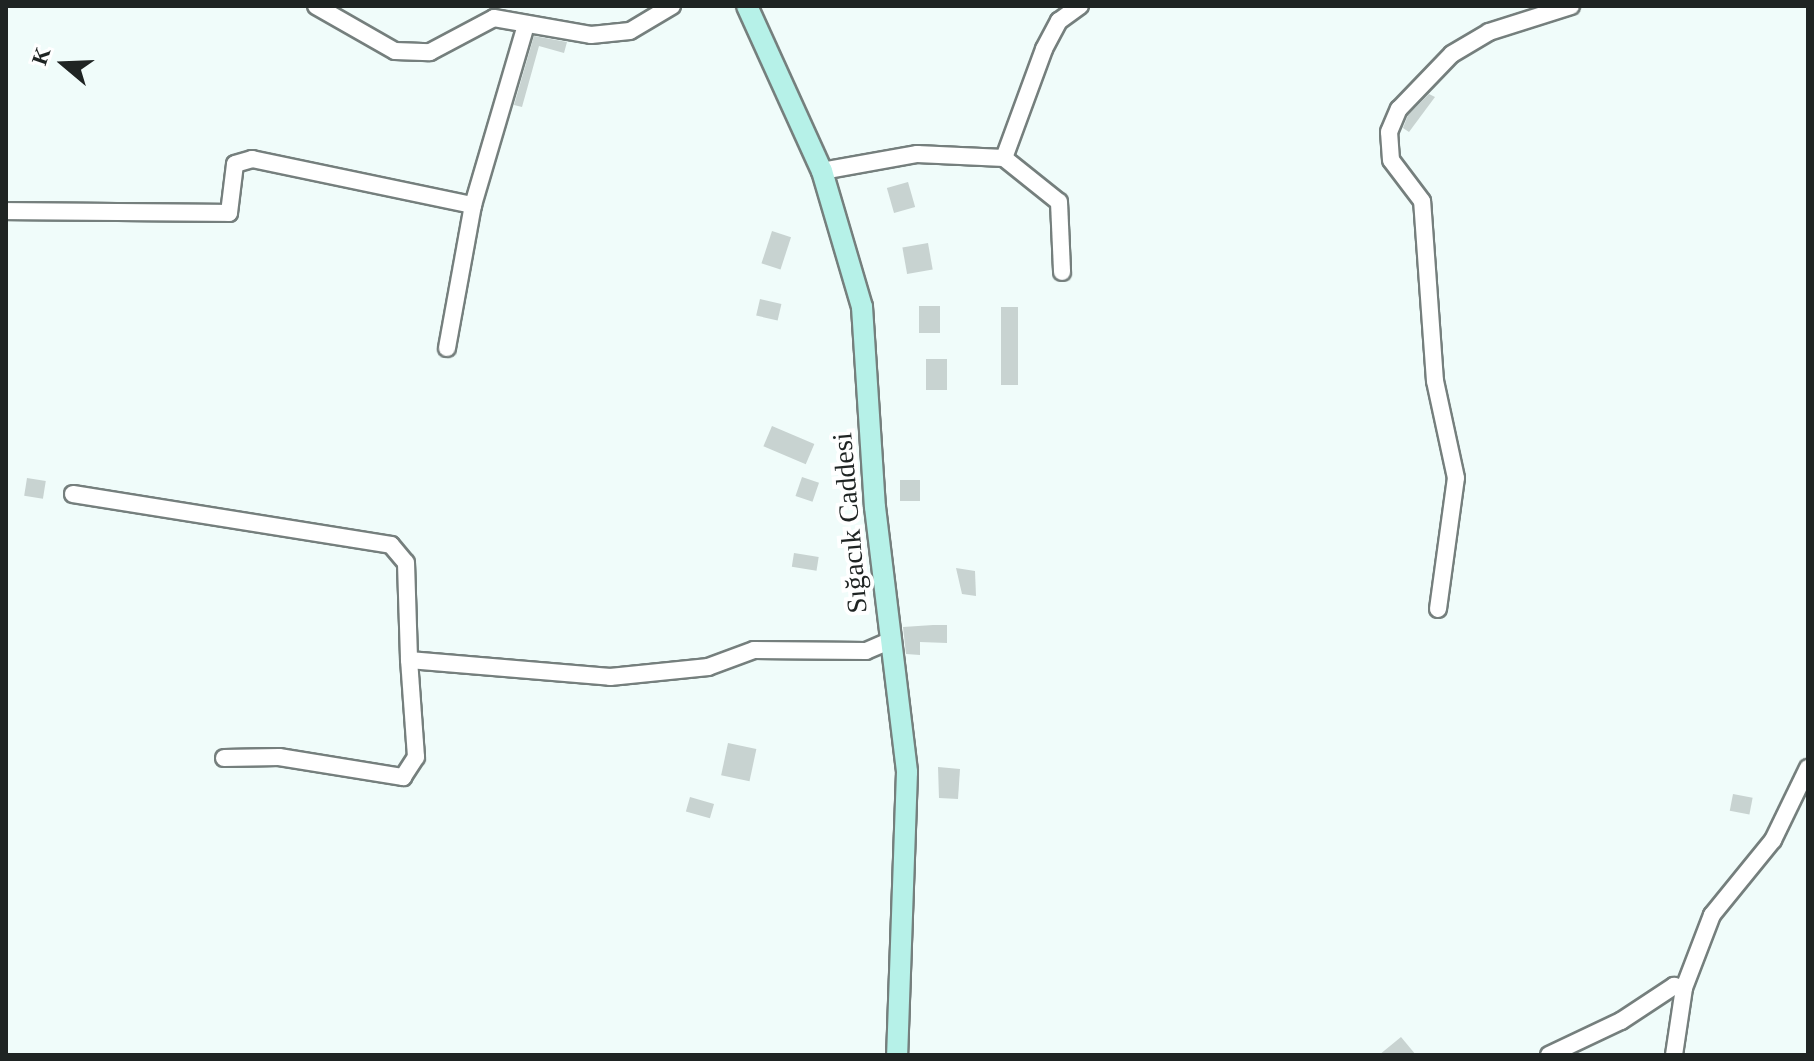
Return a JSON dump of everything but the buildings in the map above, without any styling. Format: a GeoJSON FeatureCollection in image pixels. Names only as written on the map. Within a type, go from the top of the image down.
{"type":"FeatureCollection","features":[{"type":"Feature","properties":{"kind":"main road","name":"Sığacık Caddesi"},"geometry":{"type":"LineString","coordinates":[[747,6],[822,171],[862,307],[889,641],[907,772],[897,1055]]}},
{"type":"Feature","properties":{"kind":"street"},"geometry":{"type":"LineString","coordinates":[[316,6],[395,51],[430,52],[494,18],[591,35],[630,31],[672,6]]}},
{"type":"Feature","properties":{"kind":"street"},"geometry":{"type":"LineString","coordinates":[[1004,158],[1044,49],[1059,21],[1080,6]]}},
{"type":"Feature","properties":{"kind":"street"},"geometry":{"type":"LineString","coordinates":[[1438,609],[1456,478],[1435,381],[1422,201],[1391,160],[1389,132],[1422,79],[1452,54],[1489,32],[1571,6]]}},
{"type":"Feature","properties":{"kind":"street"},"geometry":{"type":"LineString","coordinates":[[447,348],[473,205],[526,25]]}},
{"type":"Feature","properties":{"kind":"street"},"geometry":{"type":"LineString","coordinates":[[822,171],[917,154],[1004,158],[1059,202],[1062,272]]}},
{"type":"Feature","properties":{"kind":"street"},"geometry":{"type":"LineString","coordinates":[[6,211],[229,213],[235,164],[252,159],[473,205]]}},
{"type":"Feature","properties":{"kind":"street"},"geometry":{"type":"LineString","coordinates":[[73,494],[391,545],[406,563],[416,757],[403,777],[279,757],[224,758]]}},
{"type":"Feature","properties":{"kind":"street"},"geometry":{"type":"LineString","coordinates":[[409,660],[610,677],[694,669],[754,650],[866,651],[889,641]]}},
{"type":"Feature","properties":{"kind":"street"},"geometry":{"type":"LineString","coordinates":[[1674,1055],[1684,988],[1712,915],[1773,840],[1808,768]]}},
{"type":"Feature","properties":{"kind":"street"},"geometry":{"type":"LineString","coordinates":[[1549,1055],[1621,1021],[1674,986],[1684,988]]}}]}
